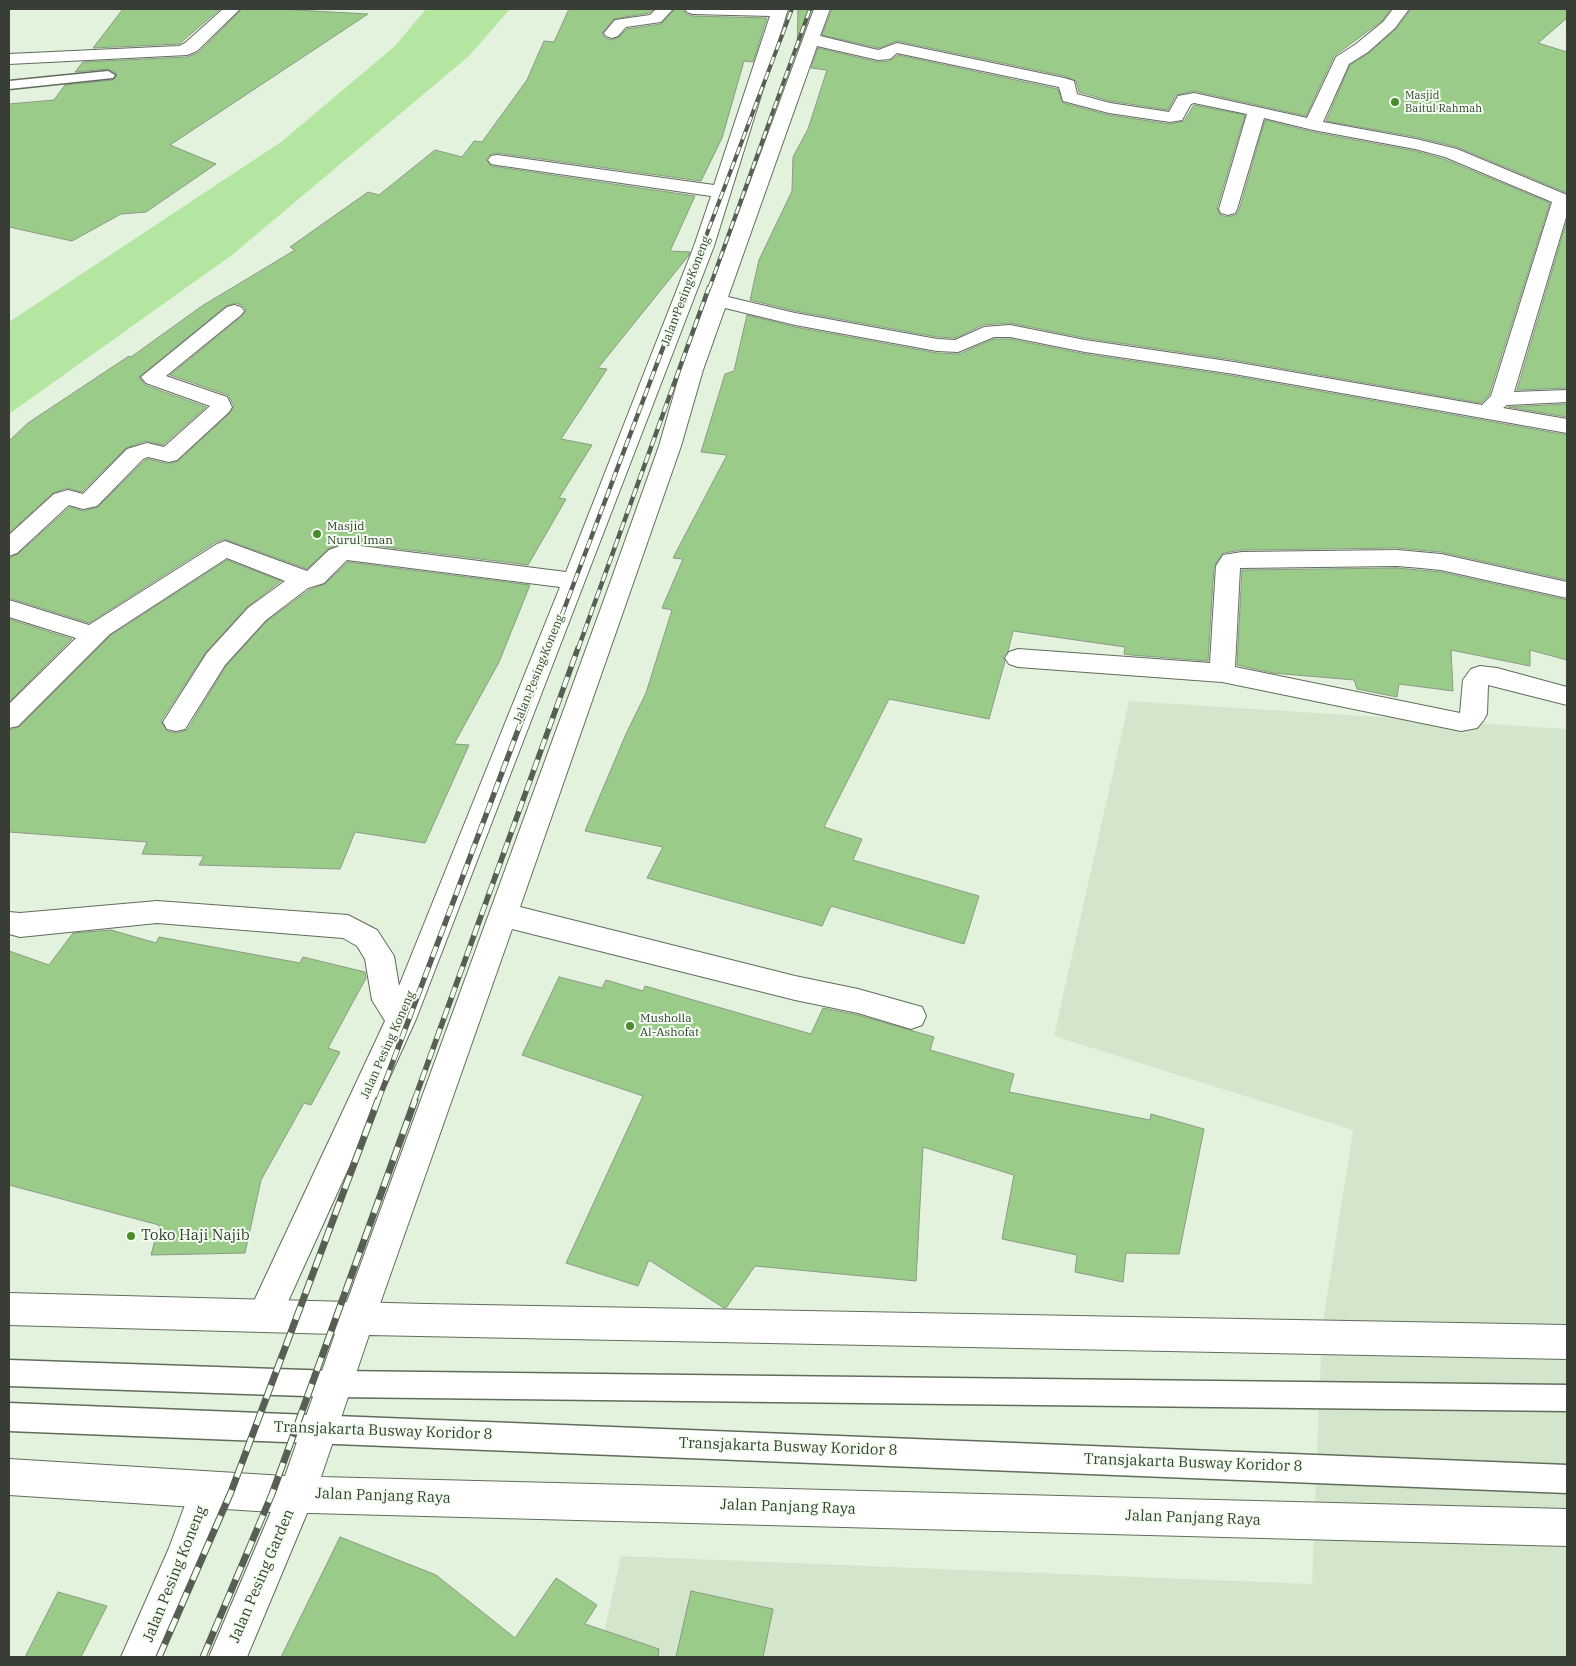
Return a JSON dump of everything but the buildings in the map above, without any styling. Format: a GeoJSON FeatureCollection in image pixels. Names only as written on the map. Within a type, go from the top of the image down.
{"type":"FeatureCollection","features":[{"type":"Feature","properties":{"kind":"street"},"geometry":{"type":"LineString","coordinates":[[9,59],[181,50],[191,47],[232,9]]}},
{"type":"Feature","properties":{"kind":"street"},"geometry":{"type":"LineString","coordinates":[[612,33],[621,23],[654,19],[665,9]]}},
{"type":"Feature","properties":{"kind":"street"},"geometry":{"type":"LineString","coordinates":[[692,9],[780,10]]}},
{"type":"Feature","properties":{"kind":"street","name":"Jalan Pesing Garden"},"geometry":{"type":"LineString","coordinates":[[228,1657],[296,1494],[320,1428],[620,588],[670,446],[692,370],[822,9]]}},
{"type":"Feature","properties":{"kind":"street"},"geometry":{"type":"LineString","coordinates":[[1313,126],[1342,61],[1362,48],[1390,24],[1401,9]]}},
{"type":"Feature","properties":{"kind":"street","name":"Jalan Pesing Koneng"},"geometry":{"type":"LineString","coordinates":[[264,1316],[401,1018],[574,581],[704,246],[780,10]]}},
{"type":"Feature","properties":{"kind":"street"},"geometry":{"type":"LineString","coordinates":[[810,39],[878,56],[897,48],[1064,83],[1068,86],[1067,94],[1072,99],[1109,108],[1165,117],[1176,116],[1184,100],[1190,98],[1256,111],[1313,126],[1416,144],[1451,153],[1565,201],[1494,405]]}},
{"type":"Feature","properties":{"kind":"street"},"geometry":{"type":"LineString","coordinates":[[1228,209],[1256,111]]}},
{"type":"Feature","properties":{"kind":"street"},"geometry":{"type":"LineString","coordinates":[[497,160],[721,192]]}},
{"type":"Feature","properties":{"kind":"street"},"geometry":{"type":"LineString","coordinates":[[718,300],[795,319],[937,345],[958,346],[991,331],[1010,331],[1084,346],[1494,405],[1567,426]]}},
{"type":"Feature","properties":{"kind":"street"},"geometry":{"type":"LineString","coordinates":[[9,548],[62,499],[68,497],[88,502],[135,454],[148,450],[169,454],[221,407],[219,402],[153,379],[152,377],[234,311]]}},
{"type":"Feature","properties":{"kind":"street"},"geometry":{"type":"LineString","coordinates":[[1494,405],[1567,396]]}},
{"type":"Feature","properties":{"kind":"street"},"geometry":{"type":"LineString","coordinates":[[9,719],[101,628],[225,549],[304,579],[312,580],[340,553],[350,552],[574,581]]}},
{"type":"Feature","properties":{"kind":"street"},"geometry":{"type":"LineString","coordinates":[[1222,673],[1228,566],[1231,561],[1397,558],[1421,560],[1441,562],[1567,590]]}},
{"type":"Feature","properties":{"kind":"street"},"geometry":{"type":"LineString","coordinates":[[176,722],[216,659],[257,614],[304,579]]}},
{"type":"Feature","properties":{"kind":"street"},"geometry":{"type":"LineString","coordinates":[[9,608],[94,635]]}},
{"type":"Feature","properties":{"kind":"street"},"geometry":{"type":"LineString","coordinates":[[1018,658],[1222,673],[1461,722],[1468,722],[1474,714],[1476,680],[1480,675],[1497,676],[1567,696]]}},
{"type":"Feature","properties":{"kind":"street"},"geometry":{"type":"LineString","coordinates":[[9,923],[20,925],[157,912],[348,927],[367,938],[379,956],[386,1000],[401,1018]]}},
{"type":"Feature","properties":{"kind":"street"},"geometry":{"type":"LineString","coordinates":[[504,915],[795,988],[858,1001],[911,1016]]}},
{"type":"Feature","properties":{"kind":"street"},"geometry":{"type":"LineString","coordinates":[[9,1309],[358,1318],[1567,1342]]}},
{"type":"Feature","properties":{"kind":"street","name":"Jalan Panjang Raya"},"geometry":{"type":"LineString","coordinates":[[9,1477],[208,1491],[296,1494],[1567,1528]]}},
{"type":"Feature","properties":{"kind":"street","name":"Jalan Pesing Koneng"},"geometry":{"type":"LineString","coordinates":[[140,1657],[186,1553],[208,1491]]}},
{"type":"Feature","properties":{"kind":"lane"},"geometry":{"type":"LineString","coordinates":[[9,85],[108,75]]}},
{"type":"Feature","properties":{"kind":"lane"},"geometry":{"type":"LineString","coordinates":[[9,1373],[335,1384],[1567,1398]]}},
{"type":"Feature","properties":{"kind":"lane","name":"Transjakarta Busway Koridor 8"},"geometry":{"type":"LineString","coordinates":[[9,1417],[1567,1479]]}},
{"type":"Feature","properties":{"kind":"shaded area"},"geometry":{"type":"Polygon","coordinates":[[[426,9],[510,9],[469,56],[232,255],[9,414],[9,322],[281,142],[395,46],[426,9]]]}},
{"type":"Feature","properties":{"kind":"shaded area"},"geometry":{"type":"Polygon","coordinates":[[[1129,701],[1567,729],[1567,1657],[599,1657],[621,1556],[1312,1584],[1322,1328],[1353,1130],[1054,1036],[1129,701]]]}},
{"type":"Feature","properties":{"kind":"railway"},"geometry":{"type":"LineString","coordinates":[[686,289],[792,9]]}},
{"type":"Feature","properties":{"kind":"railway"},"geometry":{"type":"LineString","coordinates":[[709,289],[810,9]]}},
{"type":"Feature","properties":{"kind":"railway"},"geometry":{"type":"LineString","coordinates":[[549,649],[686,287]]}},
{"type":"Feature","properties":{"kind":"railway"},"geometry":{"type":"LineString","coordinates":[[578,649],[709,287]]}},
{"type":"Feature","properties":{"kind":"railway"},"geometry":{"type":"LineString","coordinates":[[378,1101],[549,648]]}},
{"type":"Feature","properties":{"kind":"railway"},"geometry":{"type":"LineString","coordinates":[[414,1101],[578,648]]}},
{"type":"Feature","properties":{"kind":"railway"},"geometry":{"type":"LineString","coordinates":[[159,1657],[231,1492],[378,1100]]}},
{"type":"Feature","properties":{"kind":"railway"},"geometry":{"type":"LineString","coordinates":[[203,1657],[272,1494],[415,1100]]}},
{"type":"Feature","properties":{"kind":"place","name":"Masjid Baitul Rahmah"},"geometry":{"type":"Point","coordinates":[1395,102]}},
{"type":"Feature","properties":{"kind":"place","name":"Masjid Nurul Iman"},"geometry":{"type":"Point","coordinates":[317,534]}},
{"type":"Feature","properties":{"kind":"place","name":"Musholla Al-Ashofat"},"geometry":{"type":"Point","coordinates":[630,1026]}},
{"type":"Feature","properties":{"kind":"place","name":"Toko Haji Najib"},"geometry":{"type":"Point","coordinates":[131,1236]}}]}
